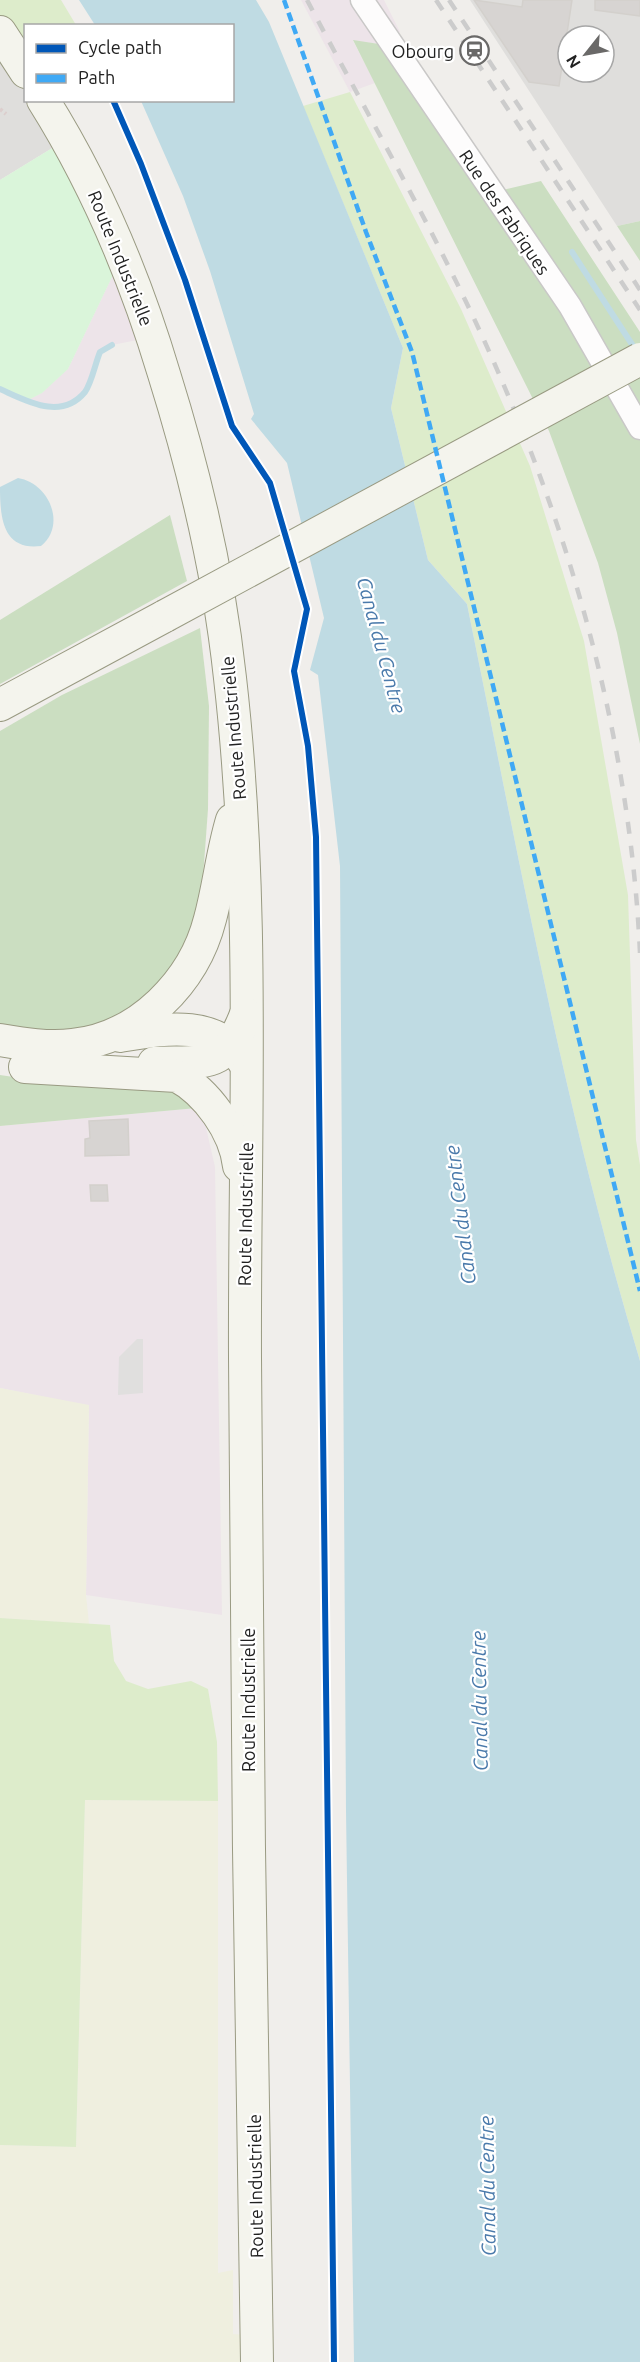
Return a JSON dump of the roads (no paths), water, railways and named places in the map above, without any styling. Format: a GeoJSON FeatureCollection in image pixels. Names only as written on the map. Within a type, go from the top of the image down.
{"type":"FeatureCollection","features":[{"type":"Feature","properties":{"kind":"main road"},"geometry":{"type":"LineString","coordinates":[[0,32],[24,69]]}},
{"type":"Feature","properties":{"kind":"main road","name":"Route Industrielle"},"geometry":{"type":"LineString","coordinates":[[44,102],[87,176],[123,254],[182,431],[208,540],[230,673],[240,784],[249,1006],[240,1058],[244,1206],[249,1872],[257,2362]]}},
{"type":"Feature","properties":{"kind":"main road"},"geometry":{"type":"LineString","coordinates":[[0,705],[640,359]]}},
{"type":"Feature","properties":{"kind":"main road"},"geometry":{"type":"LineString","coordinates":[[0,694],[37,685]]}},
{"type":"Feature","properties":{"kind":"main road"},"geometry":{"type":"LineString","coordinates":[[105,1039],[153,1010],[169,995],[189,968],[210,919],[240,784]]}},
{"type":"Feature","properties":{"kind":"main road"},"geometry":{"type":"LineString","coordinates":[[0,1040],[50,1046],[74,1045],[179,1029],[198,1031],[221,1038],[240,1058]]}},
{"type":"Feature","properties":{"kind":"main road"},"geometry":{"type":"LineString","coordinates":[[12,1065],[200,1061],[225,1054],[240,1058]]}},
{"type":"Feature","properties":{"kind":"main road"},"geometry":{"type":"LineString","coordinates":[[12,1065],[156,1073],[177,1076],[192,1084],[209,1102],[237,1153],[244,1206]]}},
{"type":"Feature","properties":{"kind":"street","name":"Rue des Fabriques"},"geometry":{"type":"LineString","coordinates":[[362,0],[570,306],[640,428]]}},
{"type":"Feature","properties":{"kind":"water","name":"Canal du Centre"},"geometry":{"type":"Polygon","coordinates":[[[79,0],[256,0],[269,22],[403,348],[391,408],[428,560],[467,604],[566,1079],[613,1268],[640,1361],[640,2362],[354,2362],[346,1811],[340,866],[318,675],[310,670],[324,618],[287,463],[251,419],[254,414],[210,271],[183,196],[141,102],[234,102],[234,24],[94,24],[79,0]]]}},
{"type":"Feature","properties":{"kind":"water"},"geometry":{"type":"Polygon","coordinates":[[[18,478],[29,481],[38,488],[46,496],[51,506],[53,527],[49,537],[41,546],[18,543],[6,529],[1,509],[0,487],[18,478]]]}},
{"type":"Feature","properties":{"kind":"waterway"},"geometry":{"type":"LineString","coordinates":[[572,252],[637,352]]}},
{"type":"Feature","properties":{"kind":"waterway"},"geometry":{"type":"LineString","coordinates":[[0,389],[44,406],[55,407],[76,401],[90,383],[100,352],[112,345]]}},
{"type":"Feature","properties":{"kind":"railway"},"geometry":{"type":"LineString","coordinates":[[307,0],[460,290],[505,388],[557,524],[598,665],[613,736],[626,808],[635,880],[640,953]]}},
{"type":"Feature","properties":{"kind":"railway"},"geometry":{"type":"LineString","coordinates":[[436,0],[640,310]]}},
{"type":"Feature","properties":{"kind":"railway"},"geometry":{"type":"LineString","coordinates":[[449,0],[640,290]]}},
{"type":"Feature","properties":{"kind":"place","name":"Obourg"},"geometry":{"type":"Point","coordinates":[475,51]}}]}
